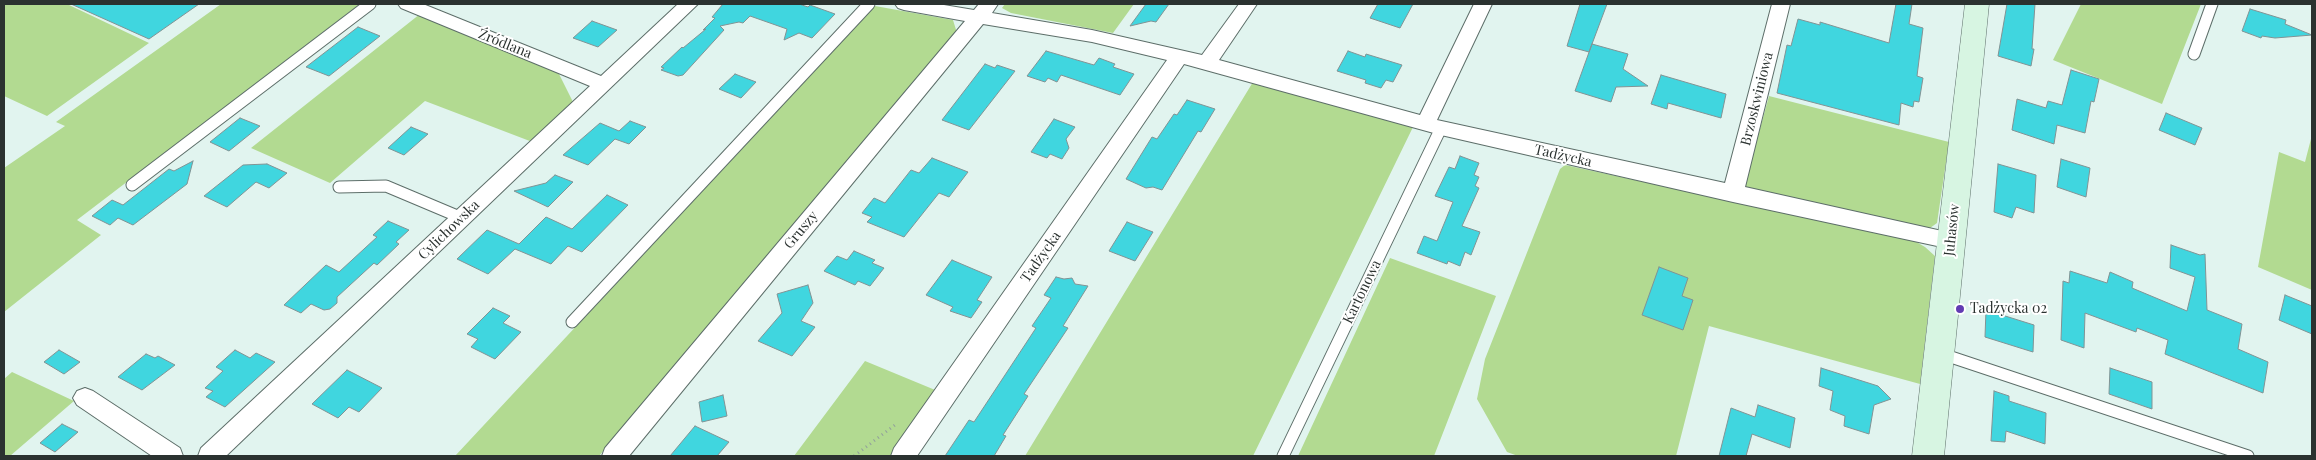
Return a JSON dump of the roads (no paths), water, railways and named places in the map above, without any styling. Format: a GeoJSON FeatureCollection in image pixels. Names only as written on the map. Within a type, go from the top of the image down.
{"type":"FeatureCollection","features":[{"type":"Feature","properties":{"kind":"street","name":"Źródlana"},"geometry":{"type":"LineString","coordinates":[[407,4],[603,84]]}},
{"type":"Feature","properties":{"kind":"street","name":"Cylichowska"},"geometry":{"type":"LineString","coordinates":[[210,456],[689,4]]}},
{"type":"Feature","properties":{"kind":"street","name":"Tadżycka"},"geometry":{"type":"LineString","coordinates":[[904,4],[983,11],[1207,63],[1433,126],[1951,241]]}},
{"type":"Feature","properties":{"kind":"street"},"geometry":{"type":"LineString","coordinates":[[1207,63],[1248,4]]}},
{"type":"Feature","properties":{"kind":"street","name":"Kartonowa"},"geometry":{"type":"LineString","coordinates":[[1433,126],[1483,4]]}},
{"type":"Feature","properties":{"kind":"street","name":"Brzoskwiniowa"},"geometry":{"type":"LineString","coordinates":[[1733,194],[1781,4]]}},
{"type":"Feature","properties":{"kind":"street","name":"Juhasów"},"geometry":{"type":"LineString","coordinates":[[1928,456],[1976,4]]}},
{"type":"Feature","properties":{"kind":"street","name":"Gruszy"},"geometry":{"type":"LineString","coordinates":[[614,456],[983,11]]}},
{"type":"Feature","properties":{"kind":"street","name":"Tadżycka"},"geometry":{"type":"LineString","coordinates":[[903,456],[1179,57]]}},
{"type":"Feature","properties":{"kind":"street"},"geometry":{"type":"LineString","coordinates":[[85,398],[171,456]]}},
{"type":"Feature","properties":{"kind":"lane"},"geometry":{"type":"LineString","coordinates":[[132,185],[370,4]]}},
{"type":"Feature","properties":{"kind":"lane"},"geometry":{"type":"LineString","coordinates":[[572,322],[869,4]]}},
{"type":"Feature","properties":{"kind":"lane"},"geometry":{"type":"LineString","coordinates":[[2194,54],[2212,4]]}},
{"type":"Feature","properties":{"kind":"lane","name":"Kartonowa"},"geometry":{"type":"LineString","coordinates":[[1283,456],[1433,126]]}},
{"type":"Feature","properties":{"kind":"lane"},"geometry":{"type":"LineString","coordinates":[[339,187],[386,186],[462,218]]}},
{"type":"Feature","properties":{"kind":"lane"},"geometry":{"type":"LineString","coordinates":[[1938,353],[2248,456]]}},
{"type":"Feature","properties":{"kind":"place","name":"Tadżycka 02"},"geometry":{"type":"Point","coordinates":[1960,309]}}]}
